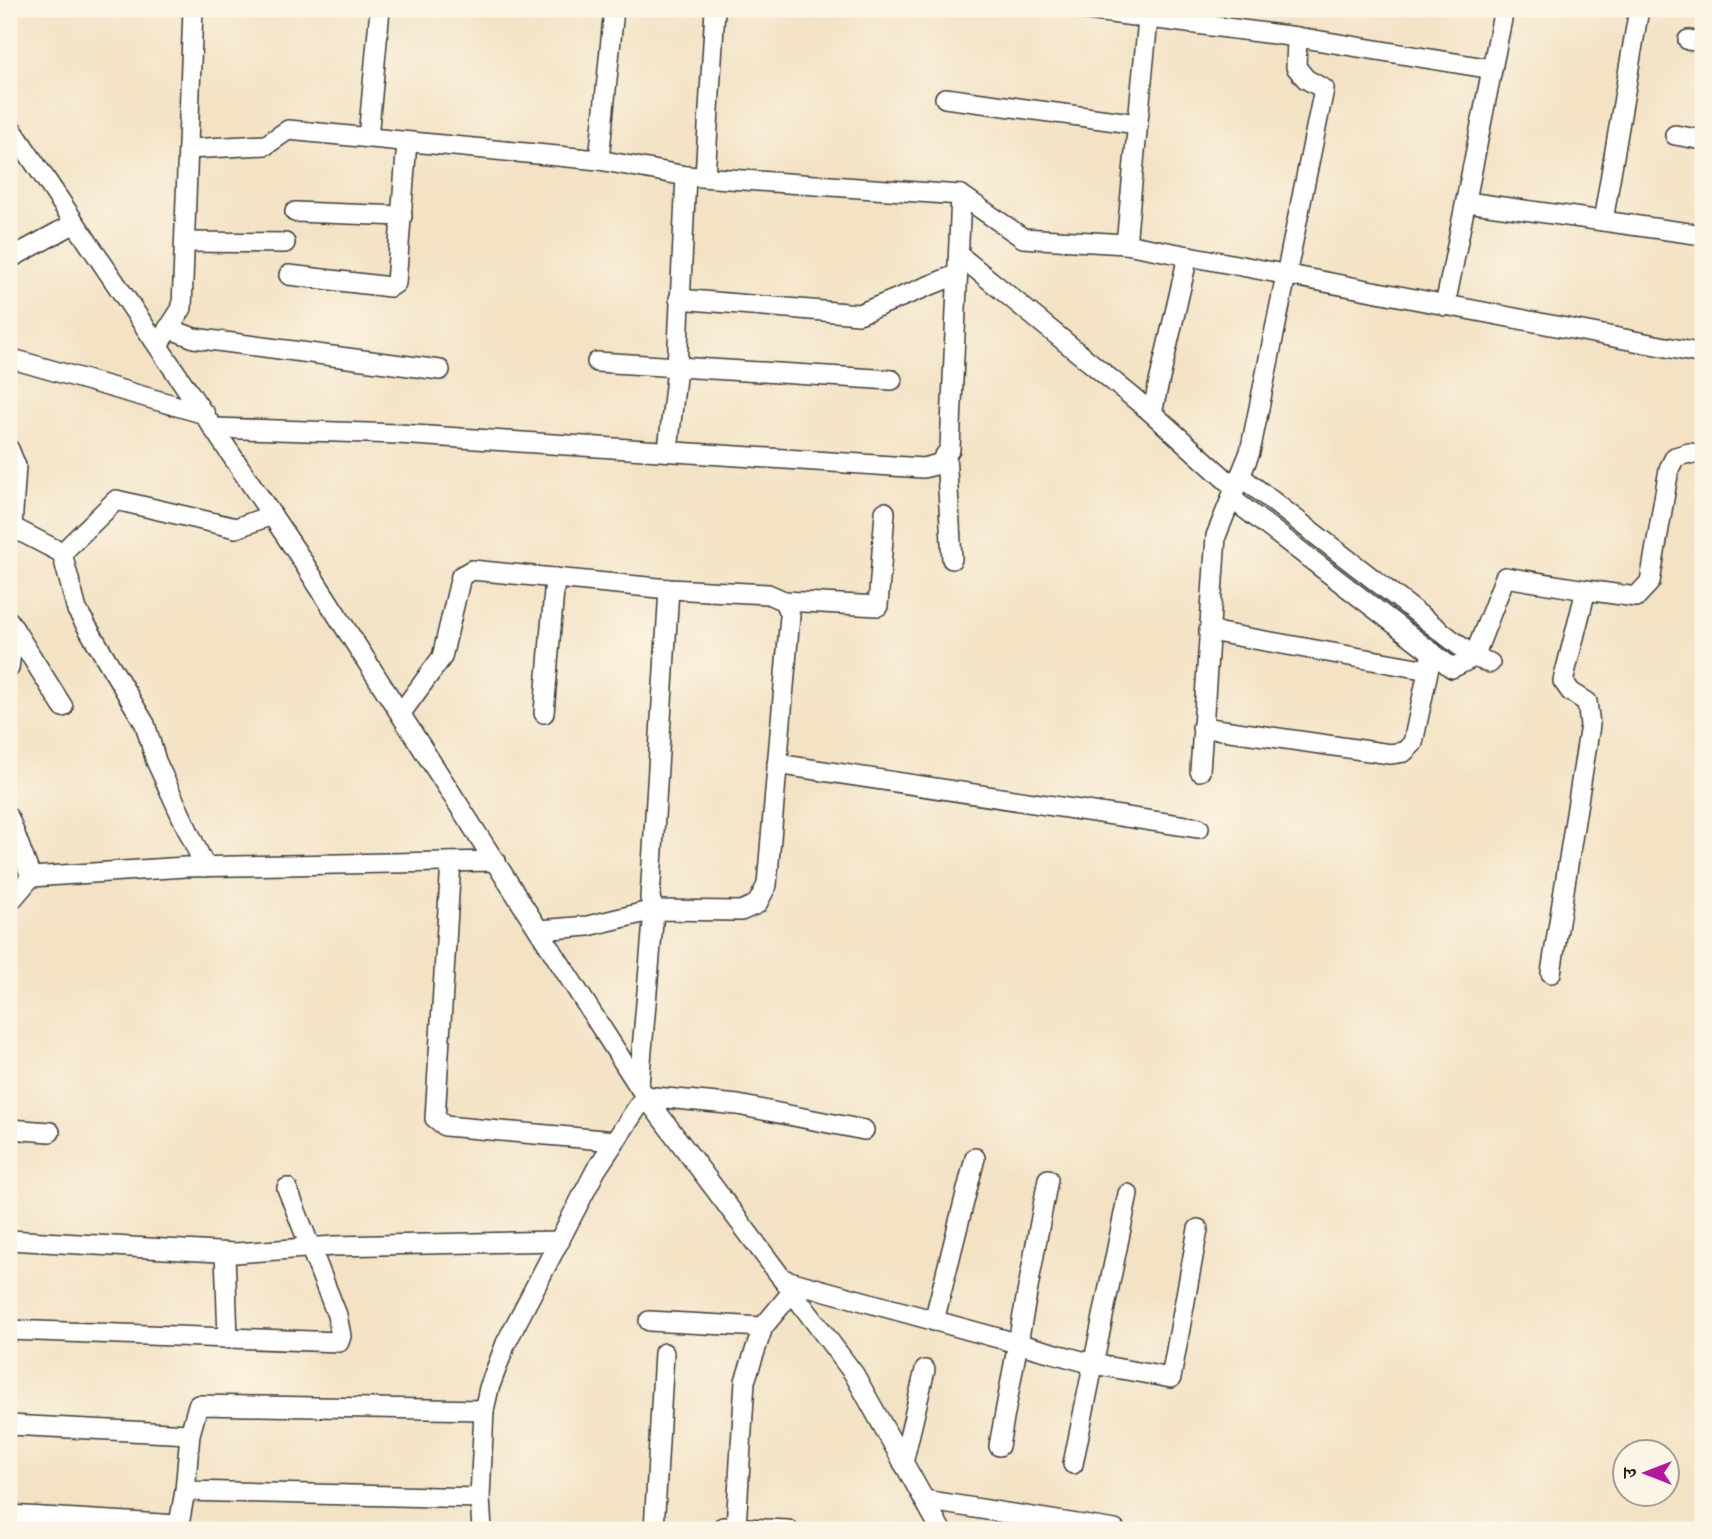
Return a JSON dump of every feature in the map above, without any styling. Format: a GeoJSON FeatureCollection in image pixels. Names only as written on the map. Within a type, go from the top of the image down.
{"type":"FeatureCollection","features":[{"type":"Feature","properties":{"kind":"street"},"geometry":{"type":"LineString","coordinates":[[163,337],[182,308],[193,9]]}},
{"type":"Feature","properties":{"kind":"street"},"geometry":{"type":"LineString","coordinates":[[368,138],[380,9]]}},
{"type":"Feature","properties":{"kind":"street"},"geometry":{"type":"LineString","coordinates":[[599,160],[614,9]]}},
{"type":"Feature","properties":{"kind":"street"},"geometry":{"type":"LineString","coordinates":[[668,450],[677,368],[679,299],[715,9]]}},
{"type":"Feature","properties":{"kind":"street"},"geometry":{"type":"LineString","coordinates":[[1080,9],[1149,13],[1492,69]]}},
{"type":"Feature","properties":{"kind":"street"},"geometry":{"type":"LineString","coordinates":[[1445,306],[1504,9]]}},
{"type":"Feature","properties":{"kind":"street"},"geometry":{"type":"LineString","coordinates":[[1603,221],[1639,9]]}},
{"type":"Feature","properties":{"kind":"street"},"geometry":{"type":"LineString","coordinates":[[1126,244],[1149,13]]}},
{"type":"Feature","properties":{"kind":"street"},"geometry":{"type":"LineString","coordinates":[[1199,771],[1216,536],[1250,452],[1324,89],[1306,79],[1296,66],[1297,37]]}},
{"type":"Feature","properties":{"kind":"street"},"geometry":{"type":"LineString","coordinates":[[945,98],[1138,124]]}},
{"type":"Feature","properties":{"kind":"street"},"geometry":{"type":"LineString","coordinates":[[9,125],[75,223],[163,337],[210,421],[401,713],[642,1091],[853,1374],[941,1530]]}},
{"type":"Feature","properties":{"kind":"street"},"geometry":{"type":"LineString","coordinates":[[188,149],[266,145],[288,130],[599,160],[695,176],[961,195],[1023,238],[1126,244],[1703,354]]}},
{"type":"Feature","properties":{"kind":"street"},"geometry":{"type":"LineString","coordinates":[[1675,135],[1703,140]]}},
{"type":"Feature","properties":{"kind":"street"},"geometry":{"type":"LineString","coordinates":[[289,275],[390,287],[398,279],[407,142]]}},
{"type":"Feature","properties":{"kind":"street"},"geometry":{"type":"LineString","coordinates":[[9,358],[210,421],[923,468],[939,464],[950,449],[961,195]]}},
{"type":"Feature","properties":{"kind":"street"},"geometry":{"type":"LineString","coordinates":[[1467,202],[1703,235]]}},
{"type":"Feature","properties":{"kind":"street"},"geometry":{"type":"LineString","coordinates":[[295,212],[402,216]]}},
{"type":"Feature","properties":{"kind":"street"},"geometry":{"type":"LineString","coordinates":[[9,259],[75,223]]}},
{"type":"Feature","properties":{"kind":"street"},"geometry":{"type":"LineString","coordinates":[[185,242],[285,243]]}},
{"type":"Feature","properties":{"kind":"street"},"geometry":{"type":"LineString","coordinates":[[1152,413],[1188,256]]}},
{"type":"Feature","properties":{"kind":"street"},"geometry":{"type":"LineString","coordinates":[[679,299],[859,314],[958,265]]}},
{"type":"Feature","properties":{"kind":"street"},"geometry":{"type":"LineString","coordinates":[[958,265],[1152,413],[1430,661]]}},
{"type":"Feature","properties":{"kind":"street"},"geometry":{"type":"LineString","coordinates":[[163,337],[194,338],[440,370]]}},
{"type":"Feature","properties":{"kind":"street"},"geometry":{"type":"LineString","coordinates":[[597,362],[892,380]]}},
{"type":"Feature","properties":{"kind":"street"},"geometry":{"type":"LineString","coordinates":[[9,449],[16,466],[10,527],[62,553],[77,610],[145,724],[156,761],[205,867]]}},
{"type":"Feature","properties":{"kind":"street"},"geometry":{"type":"LineString","coordinates":[[1482,660],[1505,577],[1636,597],[1650,582],[1669,469],[1675,457],[1689,453],[1703,455]]}},
{"type":"Feature","properties":{"kind":"street"},"geometry":{"type":"LineString","coordinates":[[946,454],[952,559]]}},
{"type":"Feature","properties":{"kind":"street"},"geometry":{"type":"LineString","coordinates":[[1235,487],[1482,660]]}},
{"type":"Feature","properties":{"kind":"street"},"geometry":{"type":"LineString","coordinates":[[62,553],[116,500],[236,528],[272,515]]}},
{"type":"Feature","properties":{"kind":"street"},"geometry":{"type":"LineString","coordinates":[[401,713],[442,657],[461,576],[472,570],[669,589],[768,594],[784,601],[878,606],[885,512]]}},
{"type":"Feature","properties":{"kind":"street"},"geometry":{"type":"LineString","coordinates":[[544,713],[555,578]]}},
{"type":"Feature","properties":{"kind":"street"},"geometry":{"type":"LineString","coordinates":[[482,1530],[480,1498],[484,1410],[506,1343],[596,1170],[642,1091],[654,910],[650,898],[669,589]]}},
{"type":"Feature","properties":{"kind":"street"},"geometry":{"type":"LineString","coordinates":[[1550,973],[1590,725],[1587,702],[1571,692],[1563,681],[1586,590]]}},
{"type":"Feature","properties":{"kind":"street"},"geometry":{"type":"LineString","coordinates":[[540,930],[588,926],[654,910],[741,911],[757,904],[767,885],[790,615],[784,601]]}},
{"type":"Feature","properties":{"kind":"street"},"geometry":{"type":"LineString","coordinates":[[9,668],[11,625]]}},
{"type":"Feature","properties":{"kind":"street"},"geometry":{"type":"LineString","coordinates":[[11,625],[64,707]]}},
{"type":"Feature","properties":{"kind":"street"},"geometry":{"type":"LineString","coordinates":[[1209,631],[1430,661],[1452,668],[1482,660]]}},
{"type":"Feature","properties":{"kind":"street"},"geometry":{"type":"LineString","coordinates":[[1202,727],[1390,754],[1404,752],[1413,743],[1430,661]]}},
{"type":"Feature","properties":{"kind":"street"},"geometry":{"type":"LineString","coordinates":[[777,764],[1199,828]]}},
{"type":"Feature","properties":{"kind":"street"},"geometry":{"type":"LineString","coordinates":[[9,818],[31,877]]}},
{"type":"Feature","properties":{"kind":"street"},"geometry":{"type":"LineString","coordinates":[[9,903],[31,877],[205,867],[496,861]]}},
{"type":"Feature","properties":{"kind":"street"},"geometry":{"type":"LineString","coordinates":[[451,863],[435,1118],[445,1126],[615,1141]]}},
{"type":"Feature","properties":{"kind":"street"},"geometry":{"type":"LineString","coordinates":[[642,1091],[738,1105],[864,1130]]}},
{"type":"Feature","properties":{"kind":"street"},"geometry":{"type":"LineString","coordinates":[[9,1129],[50,1132]]}},
{"type":"Feature","properties":{"kind":"street"},"geometry":{"type":"LineString","coordinates":[[934,1321],[975,1158]]}},
{"type":"Feature","properties":{"kind":"street"},"geometry":{"type":"LineString","coordinates":[[999,1446],[1048,1179]]}},
{"type":"Feature","properties":{"kind":"street"},"geometry":{"type":"LineString","coordinates":[[9,1330],[339,1342],[341,1336],[337,1315],[288,1188]]}},
{"type":"Feature","properties":{"kind":"street"},"geometry":{"type":"LineString","coordinates":[[1073,1464],[1128,1195]]}},
{"type":"Feature","properties":{"kind":"street"},"geometry":{"type":"LineString","coordinates":[[787,1285],[1093,1364],[1171,1378],[1198,1229]]}},
{"type":"Feature","properties":{"kind":"street"},"geometry":{"type":"LineString","coordinates":[[9,1240],[225,1253],[311,1247],[560,1241]]}},
{"type":"Feature","properties":{"kind":"street"},"geometry":{"type":"LineString","coordinates":[[225,1253],[228,1339]]}},
{"type":"Feature","properties":{"kind":"street"},"geometry":{"type":"LineString","coordinates":[[787,1285],[763,1327],[745,1381],[729,1529],[788,1530]]}},
{"type":"Feature","properties":{"kind":"street"},"geometry":{"type":"LineString","coordinates":[[649,1321],[763,1327]]}},
{"type":"Feature","properties":{"kind":"street"},"geometry":{"type":"LineString","coordinates":[[654,1530],[664,1353]]}},
{"type":"Feature","properties":{"kind":"street"},"geometry":{"type":"LineString","coordinates":[[903,1463],[925,1370]]}},
{"type":"Feature","properties":{"kind":"street"},"geometry":{"type":"LineString","coordinates":[[9,1515],[178,1528],[185,1491],[190,1434],[198,1405],[484,1410]]}},
{"type":"Feature","properties":{"kind":"street"},"geometry":{"type":"LineString","coordinates":[[9,1425],[190,1434]]}},
{"type":"Feature","properties":{"kind":"street"},"geometry":{"type":"LineString","coordinates":[[185,1491],[480,1498]]}},
{"type":"Feature","properties":{"kind":"street"},"geometry":{"type":"LineString","coordinates":[[924,1500],[1115,1530]]}}]}
